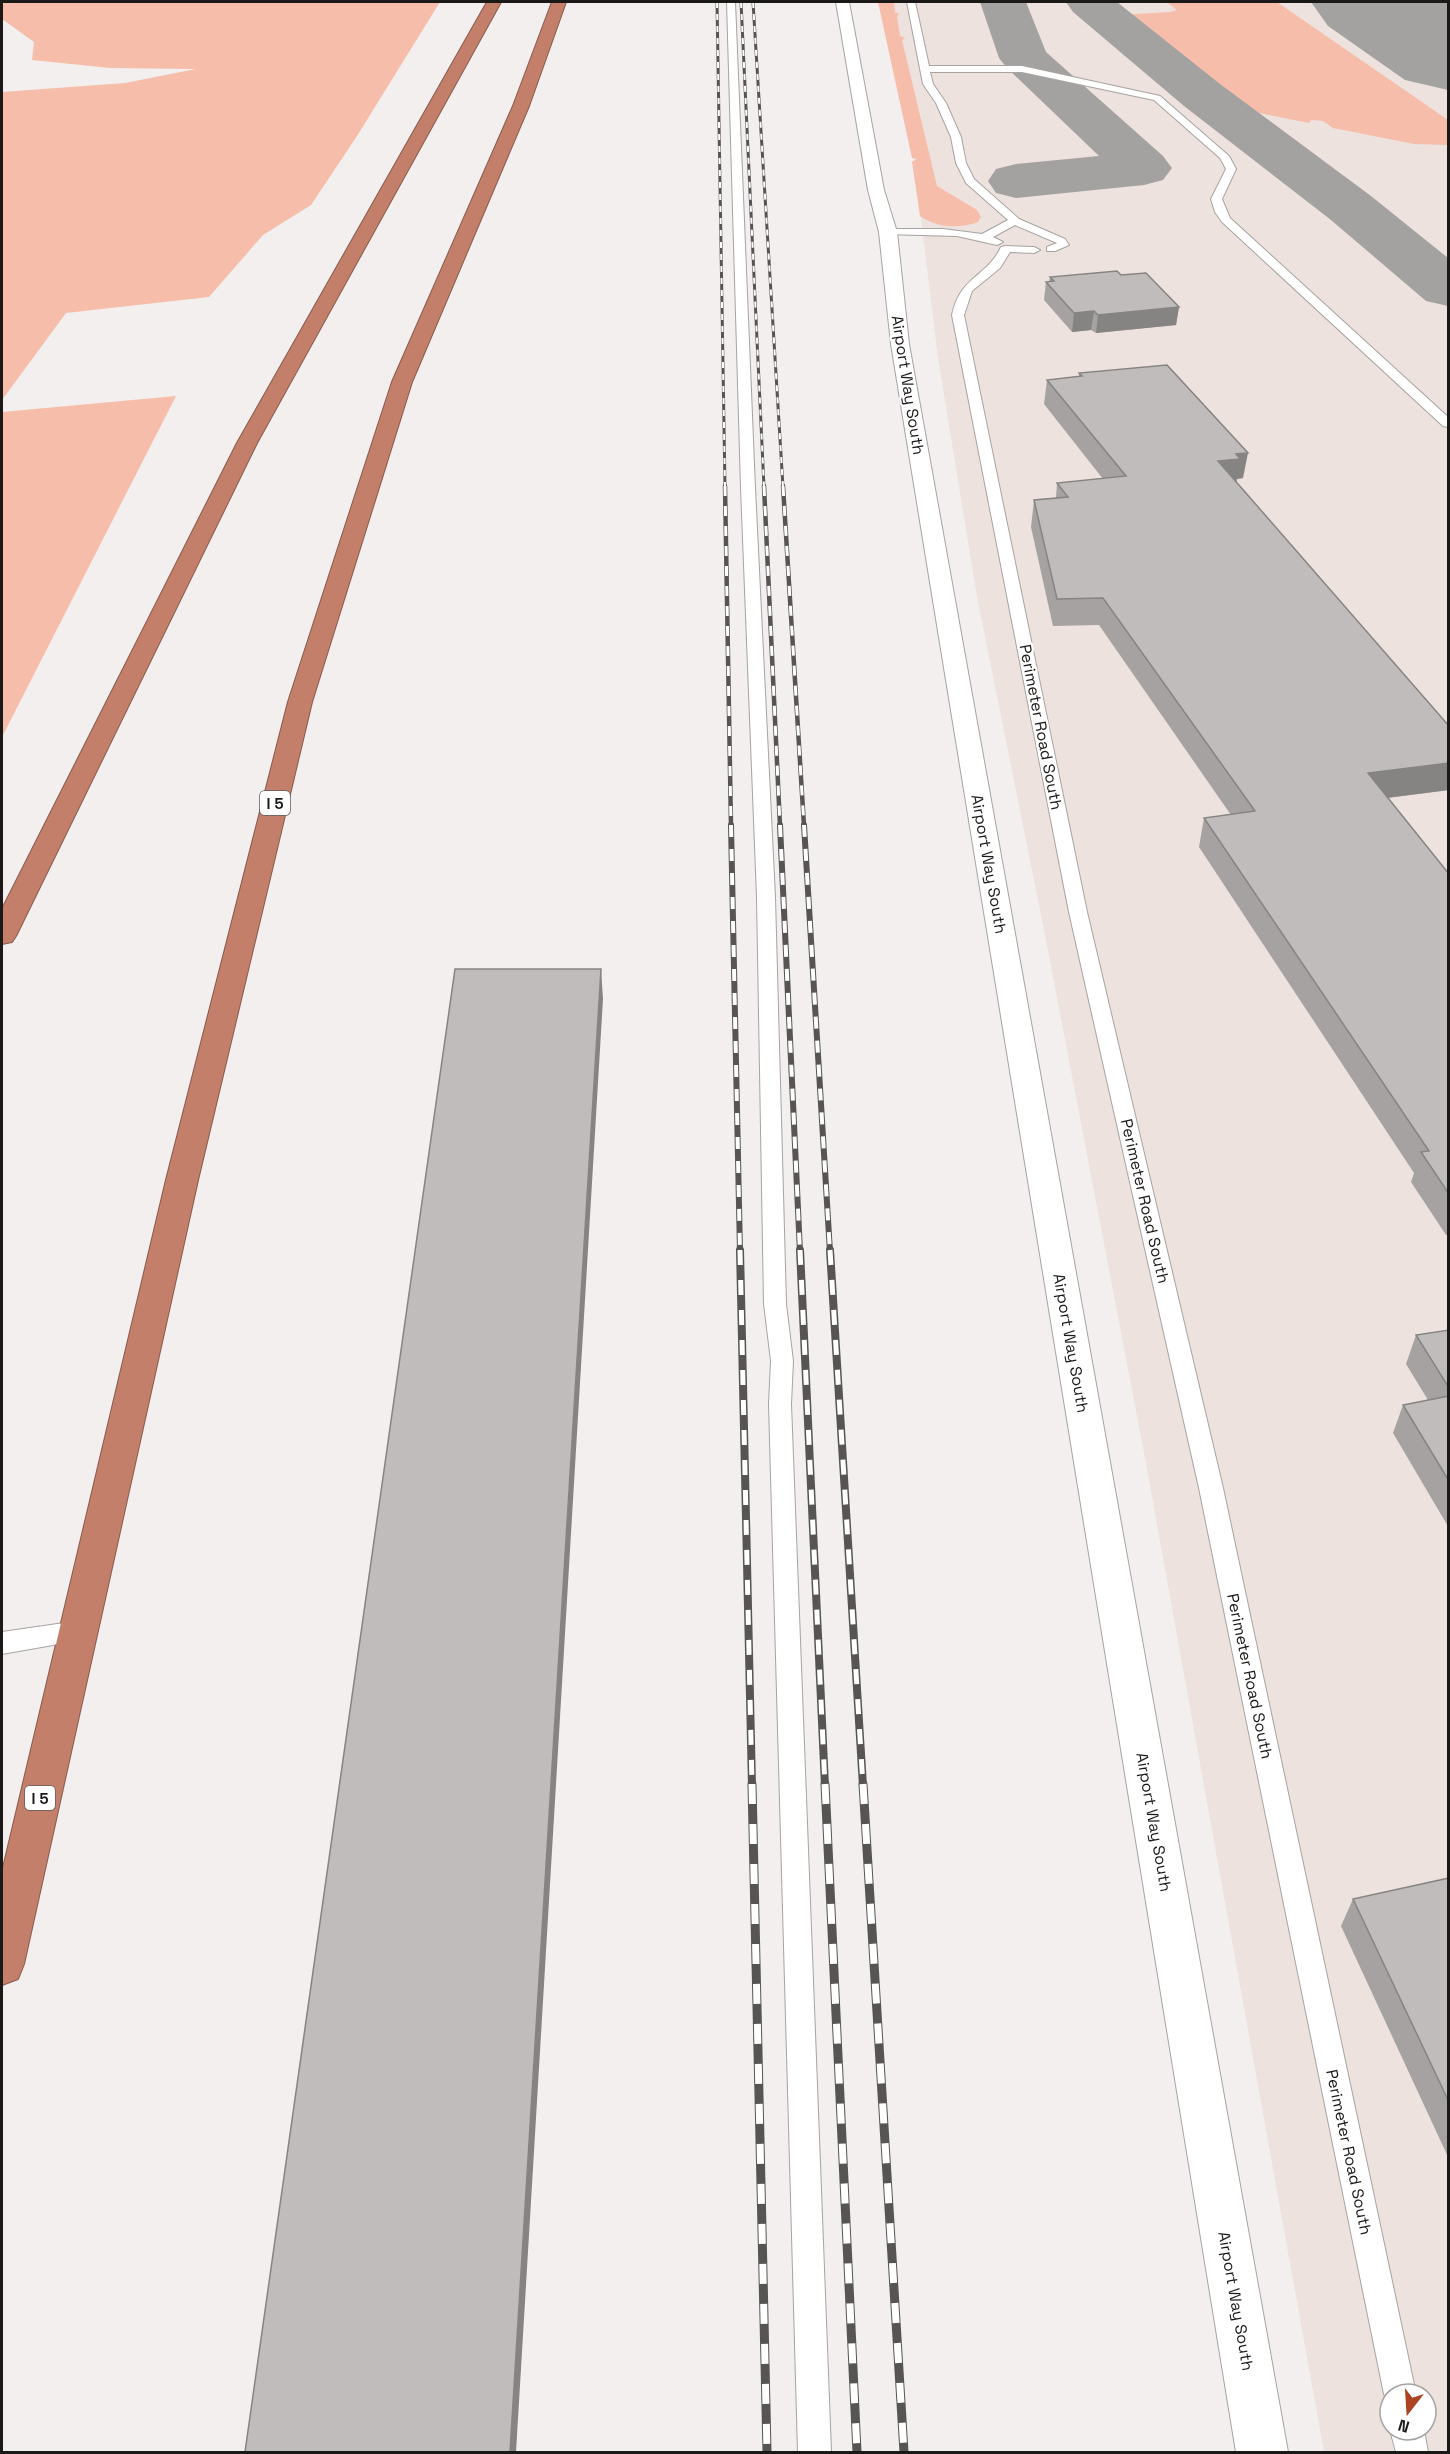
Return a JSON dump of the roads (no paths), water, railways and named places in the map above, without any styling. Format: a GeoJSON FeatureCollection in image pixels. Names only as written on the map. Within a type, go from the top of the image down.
{"type":"FeatureCollection","features":[{"type":"Feature","properties":{"kind":"highway"},"geometry":{"type":"LineString","coordinates":[[2,936],[247,443],[494,2]]}},
{"type":"Feature","properties":{"kind":"highway","name":"I 5"},"geometry":{"type":"LineString","coordinates":[[2,1964],[182,1180],[300,702],[402,382],[521,106],[559,2]]}},
{"type":"Feature","properties":{"kind":"main road","name":"Airport Way South"},"geometry":{"type":"LineString","coordinates":[[843,2],[876,190],[891,216],[902,356],[1262,2452]]}},
{"type":"Feature","properties":{"kind":"lane"},"geometry":{"type":"LineString","coordinates":[[731,2],[748,488],[766,897],[775,1304],[782,1361],[780,1404],[815,2452]]}},
{"type":"Feature","properties":{"kind":"lane"},"geometry":{"type":"LineString","coordinates":[[911,2],[926,74],[956,137],[961,163],[970,181],[1015,221],[1061,241],[1063,245],[1051,249]]}},
{"type":"Feature","properties":{"kind":"lane"},"geometry":{"type":"LineString","coordinates":[[926,74],[1022,69],[1157,98],[1224,156],[1231,169],[1216,193],[1216,207],[1226,220],[1449,423]]}},
{"type":"Feature","properties":{"kind":"lane"},"geometry":{"type":"LineString","coordinates":[[891,216],[985,237],[1001,244],[1005,249],[1034,250]]}},
{"type":"Feature","properties":{"kind":"lane"},"geometry":{"type":"LineString","coordinates":[[985,237],[1015,221]]}},
{"type":"Feature","properties":{"kind":"lane","name":"Perimeter Road South"},"geometry":{"type":"LineString","coordinates":[[1005,249],[1005,254],[994,267],[968,288],[958,315],[1078,912],[1211,1488],[1397,2382]]}},
{"type":"Feature","properties":{"kind":"lane"},"geometry":{"type":"LineString","coordinates":[[2,1643],[78,1632]]}},
{"type":"Feature","properties":{"kind":"railway"},"geometry":{"type":"LineString","coordinates":[[717,2],[725,487]]}},
{"type":"Feature","properties":{"kind":"railway"},"geometry":{"type":"LineString","coordinates":[[741,2],[764,487]]}},
{"type":"Feature","properties":{"kind":"railway"},"geometry":{"type":"LineString","coordinates":[[753,2],[783,487]]}},
{"type":"Feature","properties":{"kind":"railway"},"geometry":{"type":"LineString","coordinates":[[725,486],[731,826]]}},
{"type":"Feature","properties":{"kind":"railway"},"geometry":{"type":"LineString","coordinates":[[764,486],[780,826]]}},
{"type":"Feature","properties":{"kind":"railway"},"geometry":{"type":"LineString","coordinates":[[783,486],[804,826]]}},
{"type":"Feature","properties":{"kind":"railway"},"geometry":{"type":"LineString","coordinates":[[731,825],[740,1252]]}},
{"type":"Feature","properties":{"kind":"railway"},"geometry":{"type":"LineString","coordinates":[[780,825],[800,1252]]}},
{"type":"Feature","properties":{"kind":"railway"},"geometry":{"type":"LineString","coordinates":[[804,825],[830,1252]]}},
{"type":"Feature","properties":{"kind":"railway"},"geometry":{"type":"LineString","coordinates":[[740,1250],[752,1786]]}},
{"type":"Feature","properties":{"kind":"railway"},"geometry":{"type":"LineString","coordinates":[[800,1250],[825,1786]]}},
{"type":"Feature","properties":{"kind":"railway"},"geometry":{"type":"LineString","coordinates":[[830,1250],[863,1786]]}},
{"type":"Feature","properties":{"kind":"railway"},"geometry":{"type":"LineString","coordinates":[[752,1784],[767,2452]]}},
{"type":"Feature","properties":{"kind":"railway"},"geometry":{"type":"LineString","coordinates":[[825,1784],[857,2452]]}},
{"type":"Feature","properties":{"kind":"railway"},"geometry":{"type":"LineString","coordinates":[[863,1784],[904,2452]]}}]}
